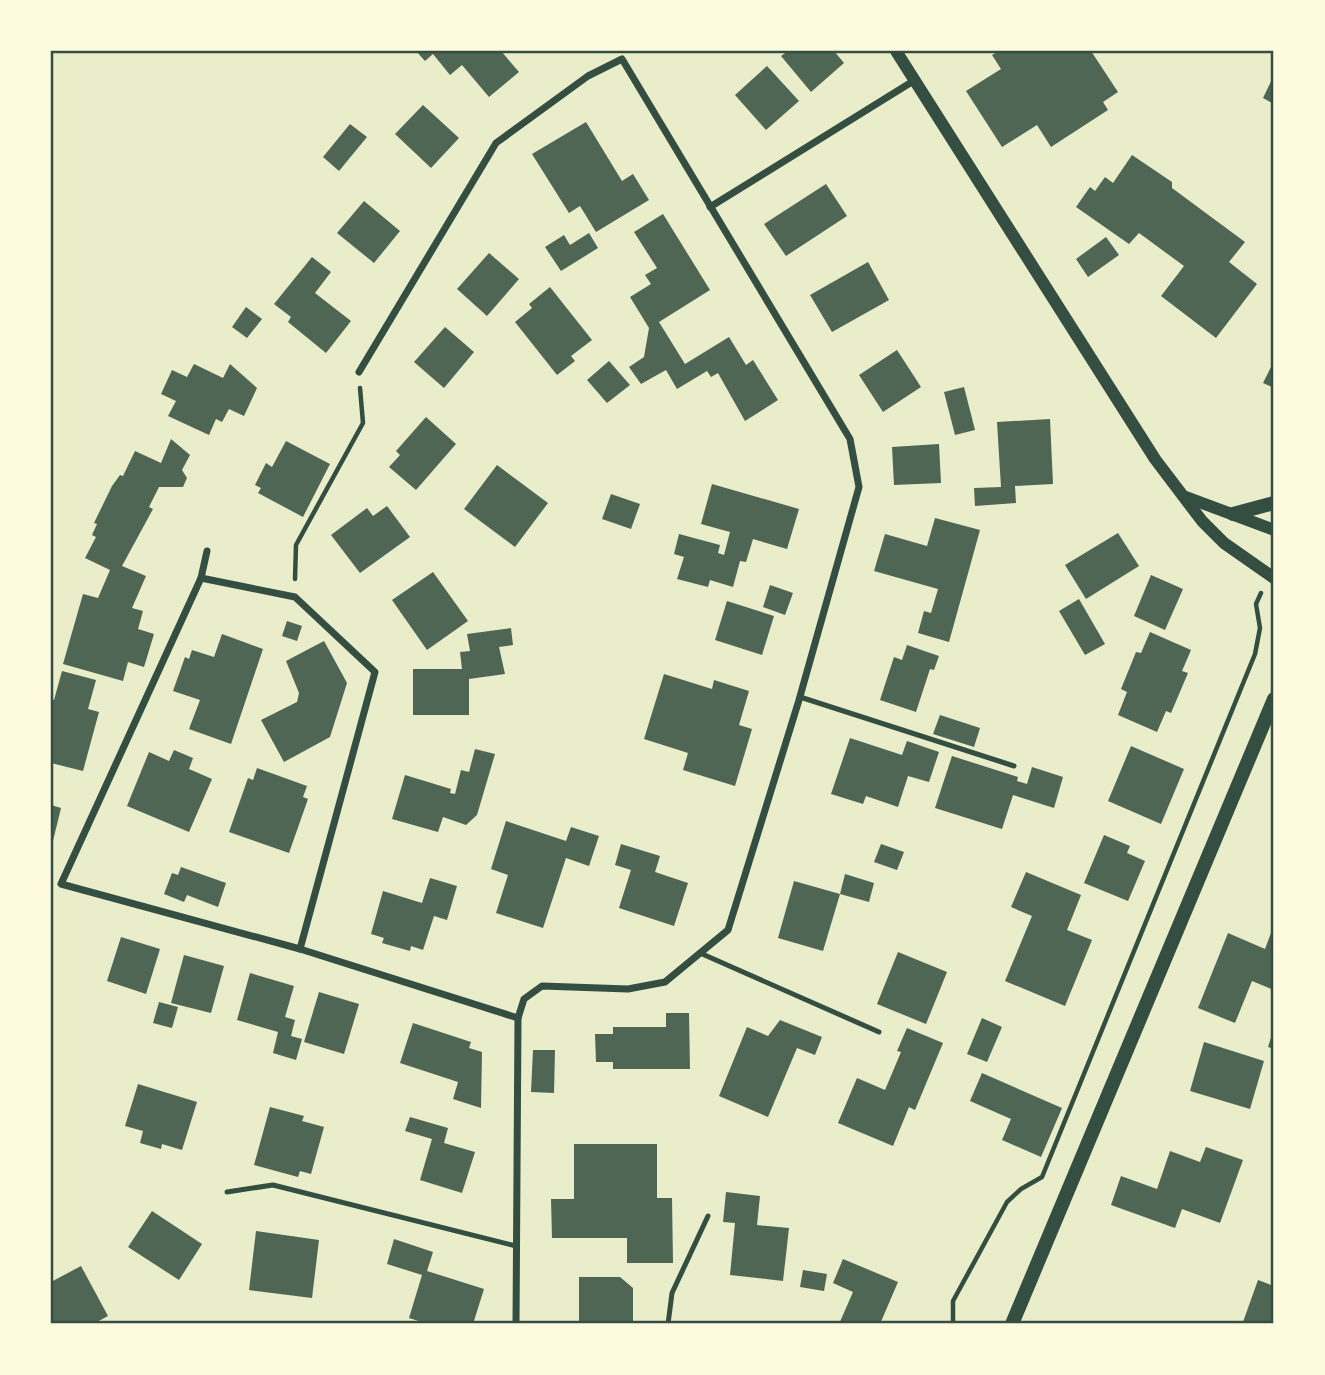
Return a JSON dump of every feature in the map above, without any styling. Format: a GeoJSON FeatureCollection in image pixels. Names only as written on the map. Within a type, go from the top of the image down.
{"type":"FeatureCollection","features":[{"type":"Feature","properties":{"kind":"main road"},"geometry":{"type":"LineString","coordinates":[[1233,514],[1274,503]]}},
{"type":"Feature","properties":{"kind":"main road"},"geometry":{"type":"LineString","coordinates":[[1012,1324],[1274,699]]}},
{"type":"Feature","properties":{"kind":"street"},"geometry":{"type":"LineString","coordinates":[[359,372],[496,143],[589,76],[622,59],[626,51]]}},
{"type":"Feature","properties":{"kind":"street"},"geometry":{"type":"LineString","coordinates":[[895,51],[1155,459],[1202,521],[1224,543],[1272,576]]}},
{"type":"Feature","properties":{"kind":"street"},"geometry":{"type":"LineString","coordinates":[[516,1324],[518,1018],[524,999],[542,986],[628,989],[665,982],[728,930],[800,697],[859,488],[850,439],[622,59]]}},
{"type":"Feature","properties":{"kind":"street"},"geometry":{"type":"LineString","coordinates":[[710,207],[915,80]]}},
{"type":"Feature","properties":{"kind":"street"},"geometry":{"type":"LineString","coordinates":[[1185,497],[1274,530]]}},
{"type":"Feature","properties":{"kind":"street"},"geometry":{"type":"LineString","coordinates":[[207,551],[201,578],[61,884],[300,949],[518,1018]]}},
{"type":"Feature","properties":{"kind":"street"},"geometry":{"type":"LineString","coordinates":[[201,578],[295,597],[375,672],[300,949]]}},
{"type":"Feature","properties":{"kind":"lane"},"geometry":{"type":"LineString","coordinates":[[800,697],[1014,766]]}},
{"type":"Feature","properties":{"kind":"lane"},"geometry":{"type":"LineString","coordinates":[[700,953],[879,1032]]}},
{"type":"Feature","properties":{"kind":"lane"},"geometry":{"type":"LineString","coordinates":[[227,1192],[274,1185],[516,1246]]}},
{"type":"Feature","properties":{"kind":"lane"},"geometry":{"type":"LineString","coordinates":[[668,1324],[672,1293],[708,1216]]}},
{"type":"Feature","properties":{"kind":"path"},"geometry":{"type":"LineString","coordinates":[[295,597],[296,545],[363,423],[359,372]]}},
{"type":"Feature","properties":{"kind":"path"},"geometry":{"type":"LineString","coordinates":[[953,1324],[953,1301],[1007,1202],[1021,1189],[1042,1177],[1255,654],[1260,628],[1256,604],[1272,576]]}},
{"type":"Feature","properties":{"kind":"building"},"geometry":{"type":"Polygon","coordinates":[[[416,51],[501,51],[519,72],[489,97],[462,65],[450,75],[433,54],[425,61],[416,51]]]}},
{"type":"Feature","properties":{"kind":"building"},"geometry":{"type":"Polygon","coordinates":[[[788,51],[834,51],[844,63],[811,92],[781,56],[788,51]]]}},
{"type":"Feature","properties":{"kind":"building"},"geometry":{"type":"Polygon","coordinates":[[[999,51],[1091,51],[1118,92],[1103,102],[1108,110],[1051,147],[1037,125],[1002,147],[966,91],[1001,69],[992,55],[999,51]]]}},
{"type":"Feature","properties":{"kind":"building"},"geometry":{"type":"Polygon","coordinates":[[[767,66],[799,101],[766,130],[735,95],[767,66]]]}},
{"type":"Feature","properties":{"kind":"building"},"geometry":{"type":"Polygon","coordinates":[[[1274,75],[1274,104],[1263,98],[1274,75]]]}},
{"type":"Feature","properties":{"kind":"building"},"geometry":{"type":"Polygon","coordinates":[[[423,105],[459,138],[431,168],[395,134],[423,105]]]}},
{"type":"Feature","properties":{"kind":"building"},"geometry":{"type":"Polygon","coordinates":[[[586,122],[622,181],[633,174],[649,200],[596,232],[580,206],[569,213],[532,154],[586,122]]]}},
{"type":"Feature","properties":{"kind":"building"},"geometry":{"type":"Polygon","coordinates":[[[350,124],[367,137],[339,171],[323,157],[350,124]]]}},
{"type":"Feature","properties":{"kind":"building"},"geometry":{"type":"Polygon","coordinates":[[[1132,155],[1172,182],[1172,188],[1245,242],[1229,262],[1257,284],[1216,338],[1161,296],[1184,266],[1139,233],[1129,244],[1076,207],[1090,187],[1095,191],[1105,177],[1113,183],[1132,155]]]}},
{"type":"Feature","properties":{"kind":"building"},"geometry":{"type":"Polygon","coordinates":[[[826,184],[847,216],[786,256],[764,224],[826,184]]]}},
{"type":"Feature","properties":{"kind":"building"},"geometry":{"type":"Polygon","coordinates":[[[364,201],[400,231],[374,263],[337,233],[364,201]]]}},
{"type":"Feature","properties":{"kind":"building"},"geometry":{"type":"Polygon","coordinates":[[[663,214],[710,290],[659,322],[685,364],[729,337],[746,365],[753,360],[778,400],[745,421],[718,373],[711,377],[707,371],[677,389],[666,370],[641,384],[629,367],[644,357],[649,328],[630,297],[651,284],[645,275],[657,268],[634,232],[663,214]]]}},
{"type":"Feature","properties":{"kind":"building"},"geometry":{"type":"Polygon","coordinates":[[[589,233],[598,248],[561,271],[545,247],[564,235],[570,245],[589,233]]]}},
{"type":"Feature","properties":{"kind":"building"},"geometry":{"type":"Polygon","coordinates":[[[1106,237],[1119,255],[1088,277],[1076,259],[1106,237]]]}},
{"type":"Feature","properties":{"kind":"building"},"geometry":{"type":"Polygon","coordinates":[[[489,253],[519,279],[487,316],[457,289],[489,253]]]}},
{"type":"Feature","properties":{"kind":"building"},"geometry":{"type":"Polygon","coordinates":[[[312,257],[331,272],[315,293],[351,321],[326,353],[288,322],[291,317],[274,304],[312,257]]]}},
{"type":"Feature","properties":{"kind":"building"},"geometry":{"type":"Polygon","coordinates":[[[868,262],[889,300],[832,332],[810,295],[868,262]]]}},
{"type":"Feature","properties":{"kind":"building"},"geometry":{"type":"Polygon","coordinates":[[[550,287],[592,340],[571,356],[575,361],[557,375],[515,322],[532,308],[529,304],[550,287]]]}},
{"type":"Feature","properties":{"kind":"building"},"geometry":{"type":"Polygon","coordinates":[[[246,307],[262,319],[247,338],[232,327],[246,307]]]}},
{"type":"Feature","properties":{"kind":"building"},"geometry":{"type":"Polygon","coordinates":[[[445,327],[474,352],[444,388],[414,362],[445,327]]]}},
{"type":"Feature","properties":{"kind":"building"},"geometry":{"type":"Polygon","coordinates":[[[897,350],[921,387],[883,412],[859,375],[897,350]]]}},
{"type":"Feature","properties":{"kind":"building"},"geometry":{"type":"Polygon","coordinates":[[[609,361],[630,385],[607,403],[587,380],[609,361]]]}},
{"type":"Feature","properties":{"kind":"building"},"geometry":{"type":"Polygon","coordinates":[[[1274,361],[1274,388],[1263,383],[1274,361]]]}},
{"type":"Feature","properties":{"kind":"building"},"geometry":{"type":"Polygon","coordinates":[[[194,364],[223,378],[230,364],[257,388],[244,416],[229,409],[222,422],[216,419],[209,435],[168,416],[176,401],[161,394],[172,370],[187,377],[194,364]]]}},
{"type":"Feature","properties":{"kind":"building"},"geometry":{"type":"Polygon","coordinates":[[[964,387],[975,430],[955,435],[944,392],[964,387]]]}},
{"type":"Feature","properties":{"kind":"building"},"geometry":{"type":"Polygon","coordinates":[[[426,417],[456,444],[416,490],[389,467],[400,455],[396,451],[426,417]]]}},
{"type":"Feature","properties":{"kind":"building"},"geometry":{"type":"Polygon","coordinates":[[[1050,419],[1053,484],[1015,486],[1016,503],[975,506],[974,488],[1001,487],[997,422],[1050,419]]]}},
{"type":"Feature","properties":{"kind":"building"},"geometry":{"type":"Polygon","coordinates":[[[171,439],[190,455],[182,470],[187,478],[183,487],[159,487],[149,507],[153,509],[122,566],[146,576],[132,608],[143,611],[138,629],[154,634],[144,667],[128,662],[123,681],[63,664],[83,594],[98,598],[110,570],[85,558],[96,537],[92,535],[97,524],[94,523],[112,486],[120,475],[123,476],[135,451],[161,463],[171,439]]]}},
{"type":"Feature","properties":{"kind":"building"},"geometry":{"type":"Polygon","coordinates":[[[286,441],[330,464],[303,517],[258,493],[261,488],[255,485],[266,463],[272,467],[286,441]]]}},
{"type":"Feature","properties":{"kind":"building"},"geometry":{"type":"Polygon","coordinates":[[[939,444],[941,483],[894,485],[892,447],[939,444]]]}},
{"type":"Feature","properties":{"kind":"building"},"geometry":{"type":"Polygon","coordinates":[[[497,465],[548,503],[515,547],[464,509],[497,465]]]}},
{"type":"Feature","properties":{"kind":"building"},"geometry":{"type":"Polygon","coordinates":[[[712,484],[799,509],[787,549],[753,539],[746,562],[740,561],[733,587],[710,580],[708,587],[677,579],[684,557],[674,554],[679,534],[720,545],[718,553],[724,555],[730,532],[701,524],[712,484]]]}},
{"type":"Feature","properties":{"kind":"building"},"geometry":{"type":"Polygon","coordinates":[[[611,494],[640,504],[631,529],[602,519],[611,494]]]}},
{"type":"Feature","properties":{"kind":"building"},"geometry":{"type":"Polygon","coordinates":[[[387,506],[410,537],[360,573],[331,535],[367,508],[373,516],[387,506]]]}},
{"type":"Feature","properties":{"kind":"building"},"geometry":{"type":"Polygon","coordinates":[[[935,518],[980,530],[949,642],[918,633],[924,611],[931,613],[938,589],[874,571],[885,534],[927,546],[935,518]]]}},
{"type":"Feature","properties":{"kind":"building"},"geometry":{"type":"Polygon","coordinates":[[[1118,533],[1139,566],[1086,599],[1065,565],[1118,533]]]}},
{"type":"Feature","properties":{"kind":"building"},"geometry":{"type":"Polygon","coordinates":[[[433,572],[468,621],[427,650],[392,600],[433,572]]]}},
{"type":"Feature","properties":{"kind":"building"},"geometry":{"type":"Polygon","coordinates":[[[1151,575],[1183,589],[1165,630],[1134,616],[1151,575]]]}},
{"type":"Feature","properties":{"kind":"building"},"geometry":{"type":"Polygon","coordinates":[[[770,585],[793,593],[785,615],[763,607],[770,585]]]}},
{"type":"Feature","properties":{"kind":"building"},"geometry":{"type":"Polygon","coordinates":[[[1079,599],[1105,644],[1085,655],[1059,611],[1079,599]]]}},
{"type":"Feature","properties":{"kind":"building"},"geometry":{"type":"Polygon","coordinates":[[[727,601],[774,616],[762,655],[715,640],[727,601]]]}},
{"type":"Feature","properties":{"kind":"building"},"geometry":{"type":"Polygon","coordinates":[[[287,621],[302,626],[297,641],[282,636],[287,621]]]}},
{"type":"Feature","properties":{"kind":"building"},"geometry":{"type":"Polygon","coordinates":[[[511,628],[513,645],[499,647],[505,674],[469,679],[469,715],[413,715],[413,669],[462,669],[460,652],[470,651],[467,634],[511,628]]]}},
{"type":"Feature","properties":{"kind":"building"},"geometry":{"type":"Polygon","coordinates":[[[1150,632],[1191,650],[1182,671],[1188,673],[1171,713],[1166,711],[1157,732],[1118,715],[1127,692],[1121,689],[1136,652],[1141,653],[1150,632]]]}},
{"type":"Feature","properties":{"kind":"building"},"geometry":{"type":"Polygon","coordinates":[[[222,634],[263,649],[231,744],[189,729],[200,700],[173,691],[185,657],[189,659],[192,650],[214,657],[222,634]]]}},
{"type":"Feature","properties":{"kind":"building"},"geometry":{"type":"Polygon","coordinates":[[[324,641],[347,683],[330,737],[284,762],[261,720],[297,702],[299,693],[286,661],[324,641]]]}},
{"type":"Feature","properties":{"kind":"building"},"geometry":{"type":"Polygon","coordinates":[[[907,645],[939,656],[934,670],[930,669],[916,712],[880,700],[894,657],[902,660],[907,645]]]}},
{"type":"Feature","properties":{"kind":"building"},"geometry":{"type":"Polygon","coordinates":[[[62,671],[96,680],[88,709],[99,712],[83,771],[51,763],[51,699],[54,700],[62,671]]]}},
{"type":"Feature","properties":{"kind":"building"},"geometry":{"type":"Polygon","coordinates":[[[664,674],[712,689],[714,680],[749,691],[739,725],[752,729],[735,786],[683,770],[688,753],[644,739],[664,674]]]}},
{"type":"Feature","properties":{"kind":"building"},"geometry":{"type":"Polygon","coordinates":[[[940,715],[980,728],[974,747],[933,734],[940,715]]]}},
{"type":"Feature","properties":{"kind":"building"},"geometry":{"type":"Polygon","coordinates":[[[850,738],[902,755],[907,741],[939,752],[929,782],[908,776],[898,807],[866,796],[863,804],[831,794],[850,738]]]}},
{"type":"Feature","properties":{"kind":"building"},"geometry":{"type":"Polygon","coordinates":[[[1131,746],[1184,769],[1161,824],[1108,801],[1131,746]]]}},
{"type":"Feature","properties":{"kind":"building"},"geometry":{"type":"Polygon","coordinates":[[[475,749],[495,754],[477,815],[466,825],[443,817],[438,832],[392,819],[405,775],[451,789],[450,793],[455,794],[461,770],[469,772],[475,749]]]}},
{"type":"Feature","properties":{"kind":"building"},"geometry":{"type":"Polygon","coordinates":[[[174,750],[193,758],[189,769],[212,779],[189,832],[127,806],[149,752],[169,761],[174,750]]]}},
{"type":"Feature","properties":{"kind":"building"},"geometry":{"type":"Polygon","coordinates":[[[952,756],[1018,777],[1017,781],[1027,784],[1032,767],[1063,777],[1054,808],[1013,795],[1002,829],[935,808],[952,756]]]}},
{"type":"Feature","properties":{"kind":"building"},"geometry":{"type":"Polygon","coordinates":[[[257,768],[307,786],[303,797],[308,799],[289,853],[229,832],[248,778],[253,780],[257,768]]]}},
{"type":"Feature","properties":{"kind":"building"},"geometry":{"type":"Polygon","coordinates":[[[51,805],[61,808],[52,845],[51,845],[51,805]]]}},
{"type":"Feature","properties":{"kind":"building"},"geometry":{"type":"Polygon","coordinates":[[[506,821],[566,841],[571,827],[599,836],[589,866],[566,858],[543,928],[496,913],[508,875],[491,869],[506,821]]]}},
{"type":"Feature","properties":{"kind":"building"},"geometry":{"type":"Polygon","coordinates":[[[1104,835],[1130,846],[1127,853],[1145,861],[1128,901],[1084,883],[1104,835]]]}},
{"type":"Feature","properties":{"kind":"building"},"geometry":{"type":"Polygon","coordinates":[[[621,844],[660,856],[655,872],[688,883],[674,926],[619,908],[631,870],[615,865],[621,844]]]}},
{"type":"Feature","properties":{"kind":"building"},"geometry":{"type":"Polygon","coordinates":[[[881,844],[904,852],[897,870],[874,862],[881,844]]]}},
{"type":"Feature","properties":{"kind":"building"},"geometry":{"type":"Polygon","coordinates":[[[181,867],[226,883],[218,907],[187,895],[184,902],[164,894],[172,873],[178,875],[181,867]]]}},
{"type":"Feature","properties":{"kind":"building"},"geometry":{"type":"Polygon","coordinates":[[[1026,872],[1081,895],[1067,930],[1092,940],[1065,1006],[1005,981],[1032,916],[1011,907],[1026,872]]]}},
{"type":"Feature","properties":{"kind":"building"},"geometry":{"type":"Polygon","coordinates":[[[845,874],[874,883],[869,902],[840,894],[845,874]]]}},
{"type":"Feature","properties":{"kind":"building"},"geometry":{"type":"Polygon","coordinates":[[[430,878],[457,886],[447,920],[434,916],[423,950],[411,946],[410,951],[382,943],[384,938],[371,934],[383,891],[422,903],[430,878]]]}},
{"type":"Feature","properties":{"kind":"building"},"geometry":{"type":"Polygon","coordinates":[[[794,881],[840,894],[823,951],[778,938],[794,881]]]}},
{"type":"Feature","properties":{"kind":"building"},"geometry":{"type":"Polygon","coordinates":[[[1228,933],[1265,949],[1271,933],[1274,935],[1274,990],[1252,981],[1235,1023],[1198,1008],[1228,933]]]}},
{"type":"Feature","properties":{"kind":"building"},"geometry":{"type":"Polygon","coordinates":[[[121,937],[160,949],[146,994],[107,981],[121,937]]]}},
{"type":"Feature","properties":{"kind":"building"},"geometry":{"type":"Polygon","coordinates":[[[898,952],[947,972],[926,1024],[877,1004],[898,952]]]}},
{"type":"Feature","properties":{"kind":"building"},"geometry":{"type":"Polygon","coordinates":[[[184,955],[224,966],[211,1013],[171,1003],[184,955]]]}},
{"type":"Feature","properties":{"kind":"building"},"geometry":{"type":"Polygon","coordinates":[[[250,973],[294,986],[285,1017],[295,1020],[291,1036],[302,1039],[296,1060],[273,1053],[278,1032],[237,1020],[250,973]]]}},
{"type":"Feature","properties":{"kind":"building"},"geometry":{"type":"Polygon","coordinates":[[[319,992],[359,1004],[344,1054],[304,1042],[319,992]]]}},
{"type":"Feature","properties":{"kind":"building"},"geometry":{"type":"Polygon","coordinates":[[[159,1002],[178,1007],[172,1028],[153,1023],[159,1002]]]}},
{"type":"Feature","properties":{"kind":"building"},"geometry":{"type":"Polygon","coordinates":[[[666,1013],[689,1013],[690,1069],[613,1069],[613,1062],[596,1062],[595,1034],[613,1034],[613,1027],[666,1027],[666,1013]]]}},
{"type":"Feature","properties":{"kind":"building"},"geometry":{"type":"Polygon","coordinates":[[[982,1018],[1002,1027],[987,1062],[967,1054],[982,1018]]]}},
{"type":"Feature","properties":{"kind":"building"},"geometry":{"type":"Polygon","coordinates":[[[780,1020],[822,1037],[815,1055],[797,1048],[768,1117],[719,1096],[747,1027],[768,1036],[780,1020]]]}},
{"type":"Feature","properties":{"kind":"building"},"geometry":{"type":"Polygon","coordinates":[[[413,1023],[471,1042],[469,1048],[482,1052],[481,1108],[453,1099],[458,1082],[400,1063],[413,1023]]]}},
{"type":"Feature","properties":{"kind":"building"},"geometry":{"type":"Polygon","coordinates":[[[907,1028],[943,1043],[915,1110],[909,1107],[893,1146],[838,1123],[857,1078],[885,1090],[901,1052],[897,1051],[907,1028]]]}},
{"type":"Feature","properties":{"kind":"building"},"geometry":{"type":"Polygon","coordinates":[[[1274,1028],[1274,1049],[1268,1047],[1274,1028]]]}},
{"type":"Feature","properties":{"kind":"building"},"geometry":{"type":"Polygon","coordinates":[[[1204,1042],[1264,1061],[1250,1109],[1190,1091],[1204,1042]]]}},
{"type":"Feature","properties":{"kind":"building"},"geometry":{"type":"Polygon","coordinates":[[[533,1050],[555,1050],[554,1093],[531,1092],[533,1050]]]}},
{"type":"Feature","properties":{"kind":"building"},"geometry":{"type":"Polygon","coordinates":[[[982,1073],[1062,1108],[1041,1157],[1002,1140],[1011,1119],[970,1101],[982,1073]]]}},
{"type":"Feature","properties":{"kind":"building"},"geometry":{"type":"Polygon","coordinates":[[[138,1084],[197,1102],[182,1150],[162,1144],[161,1149],[140,1143],[143,1131],[125,1126],[138,1084]]]}},
{"type":"Feature","properties":{"kind":"building"},"geometry":{"type":"Polygon","coordinates":[[[270,1107],[304,1116],[302,1121],[324,1127],[311,1174],[300,1171],[298,1177],[254,1165],[270,1107]]]}},
{"type":"Feature","properties":{"kind":"building"},"geometry":{"type":"Polygon","coordinates":[[[410,1117],[448,1128],[444,1143],[475,1152],[462,1193],[420,1180],[432,1139],[405,1131],[410,1117]]]}},
{"type":"Feature","properties":{"kind":"building"},"geometry":{"type":"Polygon","coordinates":[[[574,1144],[657,1144],[657,1198],[672,1198],[673,1263],[627,1263],[627,1238],[552,1238],[551,1199],[574,1199],[574,1144]]]}},
{"type":"Feature","properties":{"kind":"building"},"geometry":{"type":"Polygon","coordinates":[[[1206,1147],[1243,1160],[1220,1223],[1182,1209],[1175,1228],[1111,1205],[1121,1176],[1157,1189],[1170,1151],[1200,1162],[1206,1147]]]}},
{"type":"Feature","properties":{"kind":"building"},"geometry":{"type":"Polygon","coordinates":[[[726,1192],[760,1196],[757,1225],[789,1228],[783,1281],[730,1275],[735,1223],[723,1222],[726,1192]]]}},
{"type":"Feature","properties":{"kind":"building"},"geometry":{"type":"Polygon","coordinates":[[[152,1211],[202,1244],[179,1280],[128,1247],[152,1211]]]}},
{"type":"Feature","properties":{"kind":"building"},"geometry":{"type":"Polygon","coordinates":[[[256,1231],[319,1240],[312,1298],[249,1290],[256,1231]]]}},
{"type":"Feature","properties":{"kind":"building"},"geometry":{"type":"Polygon","coordinates":[[[394,1239],[433,1252],[427,1271],[484,1289],[473,1324],[428,1324],[409,1318],[422,1275],[387,1264],[394,1239]]]}},
{"type":"Feature","properties":{"kind":"building"},"geometry":{"type":"Polygon","coordinates":[[[843,1259],[898,1282],[880,1324],[839,1324],[853,1292],[833,1283],[843,1259]]]}},
{"type":"Feature","properties":{"kind":"building"},"geometry":{"type":"Polygon","coordinates":[[[81,1266],[108,1316],[93,1324],[51,1324],[51,1282],[81,1266]]]}},
{"type":"Feature","properties":{"kind":"building"},"geometry":{"type":"Polygon","coordinates":[[[803,1270],[827,1274],[824,1291],[800,1287],[803,1270]]]}},
{"type":"Feature","properties":{"kind":"building"},"geometry":{"type":"Polygon","coordinates":[[[579,1277],[620,1277],[633,1288],[633,1324],[579,1324],[579,1277]]]}},
{"type":"Feature","properties":{"kind":"building"},"geometry":{"type":"Polygon","coordinates":[[[1258,1280],[1274,1286],[1274,1324],[1243,1322],[1258,1280]]]}}]}
